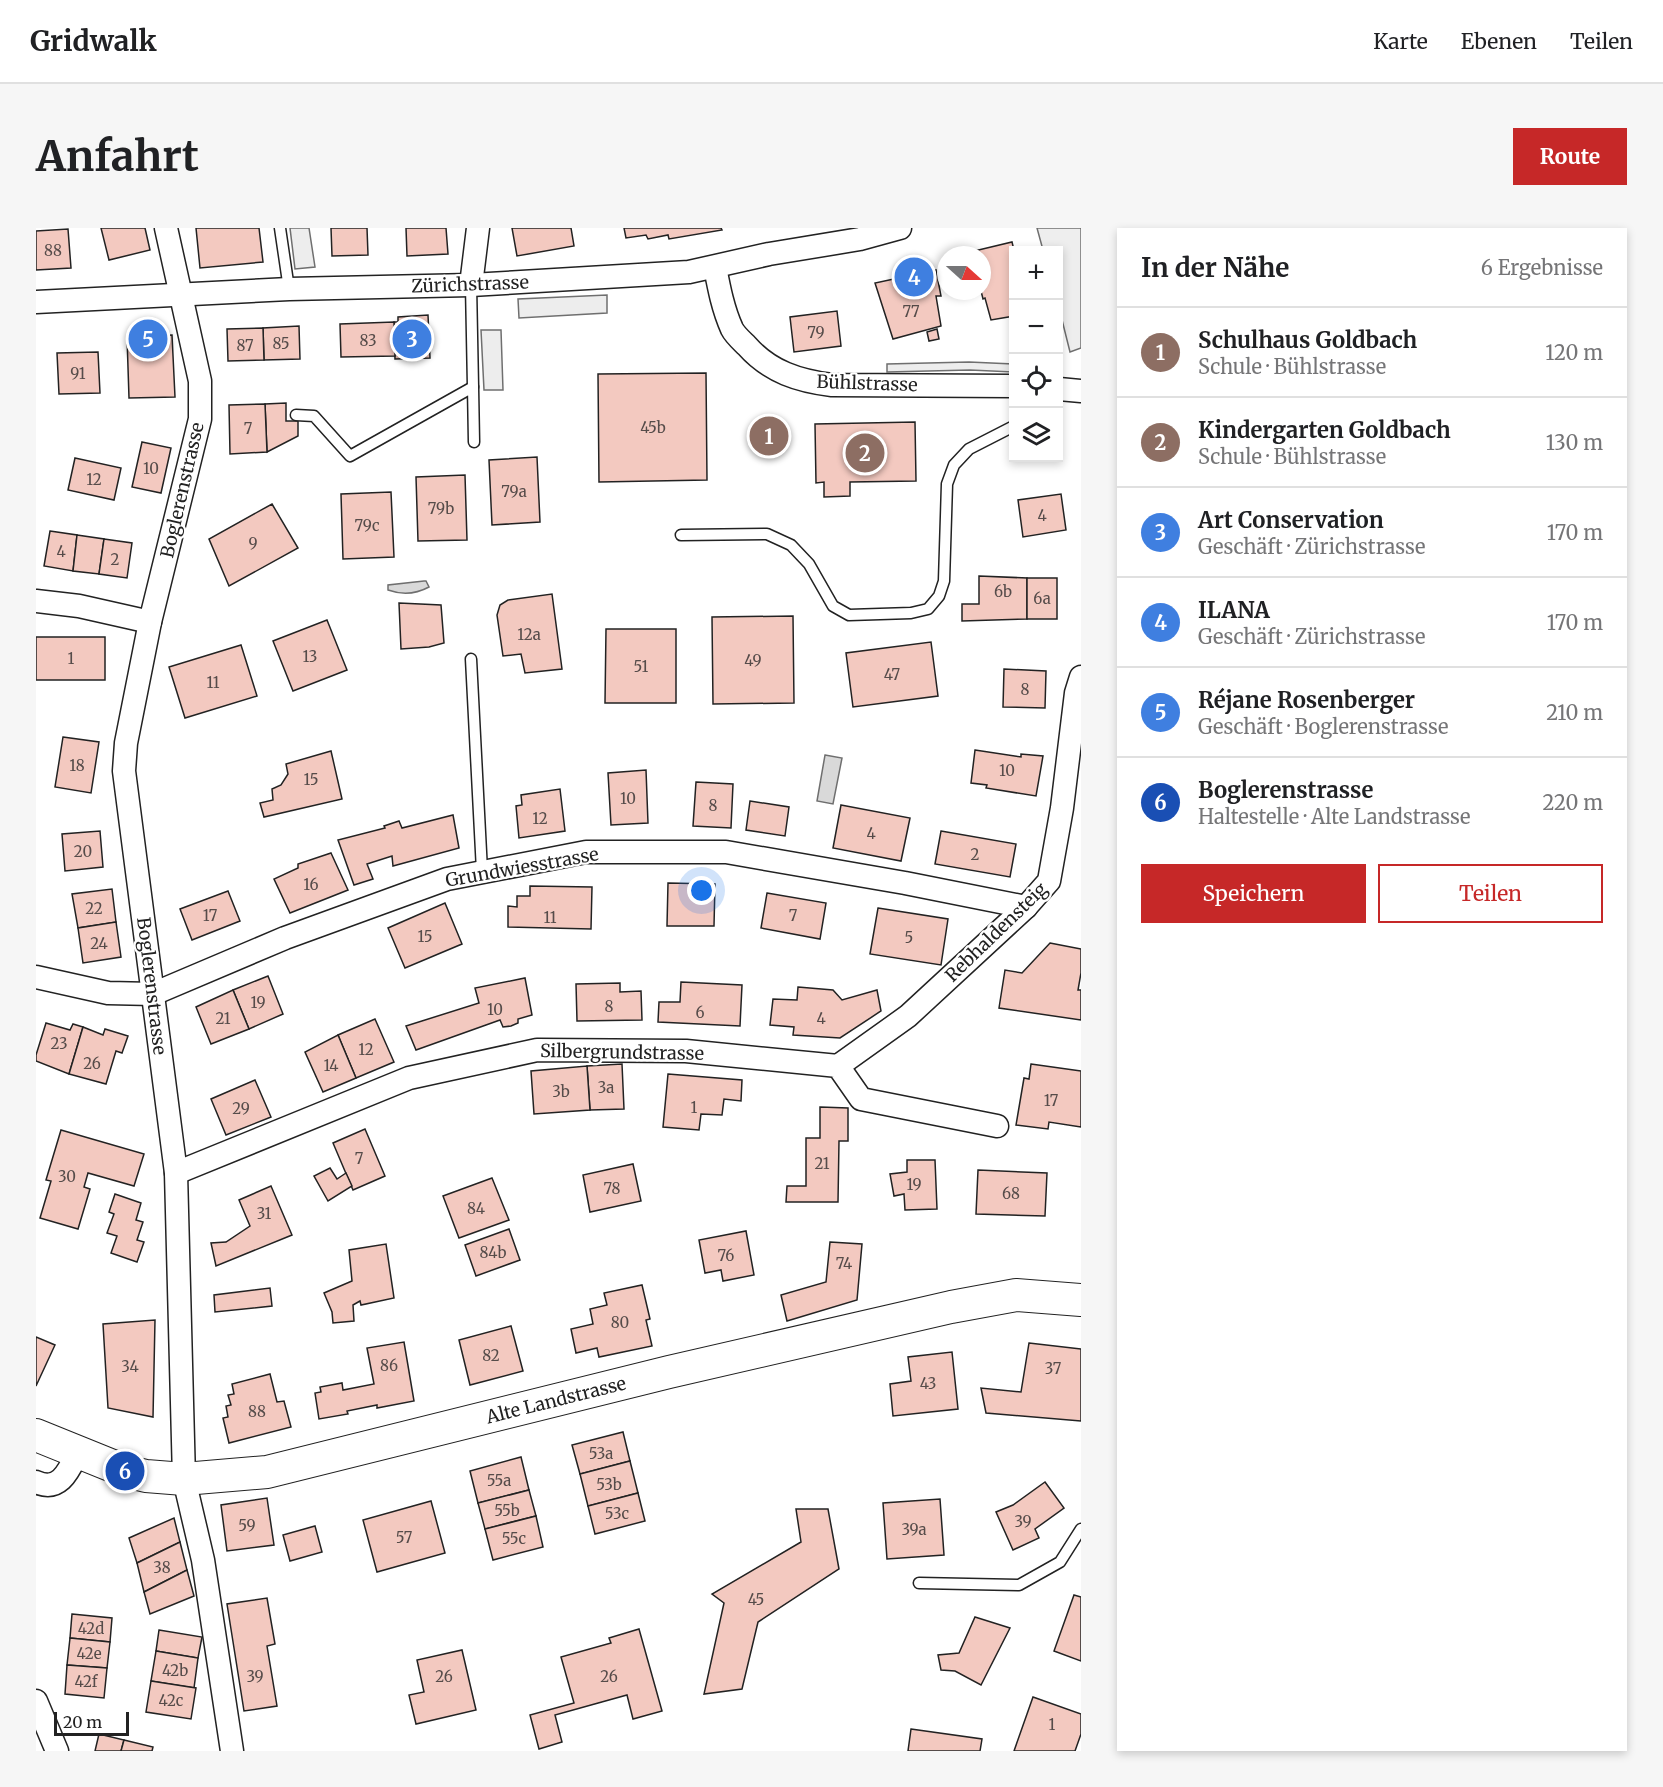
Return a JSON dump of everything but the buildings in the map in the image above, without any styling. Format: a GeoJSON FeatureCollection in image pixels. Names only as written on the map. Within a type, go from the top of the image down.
{"type":"FeatureCollection","features":[{"type":"Feature","properties":{"kind":"main road","name":"Alte Landstrasse"},"geometry":{"type":"LineString","coordinates":[[36,1435],[137,1475],[184,1479],[267,1472],[657,1375],[951,1307],[1016,1295],[1081,1300]]}},
{"type":"Feature","properties":{"kind":"street","name":"Boglerenstrasse"},"geometry":{"type":"LineString","coordinates":[[166,228],[200,381],[200,419],[150,622],[126,743],[124,771],[176,1173],[184,1479],[203,1560],[232,1751]]}},
{"type":"Feature","properties":{"kind":"street"},"geometry":{"type":"LineString","coordinates":[[471,285],[478,228]]}},
{"type":"Feature","properties":{"kind":"street","name":"Zürichstrasse"},"geometry":{"type":"LineString","coordinates":[[36,302],[289,289],[471,285],[670,273],[715,267],[769,254],[860,239],[900,228]]}},
{"type":"Feature","properties":{"kind":"street","name":"Bühlstrasse"},"geometry":{"type":"LineString","coordinates":[[715,267],[723,305],[733,332],[757,358],[785,375],[832,385],[1009,386]]}},
{"type":"Feature","properties":{"kind":"street"},"geometry":{"type":"LineString","coordinates":[[1063,389],[1081,391]]}},
{"type":"Feature","properties":{"kind":"street"},"geometry":{"type":"LineString","coordinates":[[36,601],[80,606],[150,622]]}},
{"type":"Feature","properties":{"kind":"street","name":"Rebhaldensteig"},"geometry":{"type":"LineString","coordinates":[[838,1066],[908,1016],[1026,906],[1049,881],[1062,808],[1076,693],[1081,677]]}},
{"type":"Feature","properties":{"kind":"street","name":"Grundwiesstrasse"},"geometry":{"type":"LineString","coordinates":[[36,977],[108,993],[153,993],[296,934],[447,879],[586,852],[726,852],[1026,906]]}},
{"type":"Feature","properties":{"kind":"street","name":"Silbergrundstrasse"},"geometry":{"type":"LineString","coordinates":[[176,1173],[409,1078],[537,1050],[686,1050],[838,1066]]}},
{"type":"Feature","properties":{"kind":"street"},"geometry":{"type":"LineString","coordinates":[[838,1066],[861,1100],[997,1126]]}},
{"type":"Feature","properties":{"kind":"street"},"geometry":{"type":"LineString","coordinates":[[36,1482],[50,1485],[58,1483],[67,1475],[78,1452]]}},
{"type":"Feature","properties":{"kind":"street"},"geometry":{"type":"LineString","coordinates":[[36,1701],[57,1751]]}},
{"type":"Feature","properties":{"kind":"lane"},"geometry":{"type":"LineString","coordinates":[[280,228],[289,289]]}},
{"type":"Feature","properties":{"kind":"lane"},"geometry":{"type":"LineString","coordinates":[[471,285],[474,442]]}},
{"type":"Feature","properties":{"kind":"lane"},"geometry":{"type":"LineString","coordinates":[[296,415],[314,416],[350,456],[473,387]]}},
{"type":"Feature","properties":{"kind":"lane"},"geometry":{"type":"LineString","coordinates":[[681,535],[767,534],[791,545],[809,564],[833,606],[849,615],[911,613],[928,609],[939,596],[944,581],[946,484],[954,465],[969,449],[1009,429]]}},
{"type":"Feature","properties":{"kind":"lane"},"geometry":{"type":"LineString","coordinates":[[471,660],[482,871]]}},
{"type":"Feature","properties":{"kind":"lane"},"geometry":{"type":"LineString","coordinates":[[919,1583],[1019,1585],[1060,1562],[1081,1528]]}},
{"type":"Feature","properties":{"kind":"shaded area"},"geometry":{"type":"Polygon","coordinates":[[[290,228],[309,228],[315,267],[295,269],[290,228]]]}},
{"type":"Feature","properties":{"kind":"shaded area"},"geometry":{"type":"Polygon","coordinates":[[[1037,228],[1081,228],[1081,348],[1070,352],[1063,324],[1063,246],[1042,246],[1037,228]]]}},
{"type":"Feature","properties":{"kind":"shaded area"},"geometry":{"type":"Polygon","coordinates":[[[607,295],[607,313],[519,318],[518,299],[607,295]]]}},
{"type":"Feature","properties":{"kind":"shaded area"},"geometry":{"type":"Polygon","coordinates":[[[481,330],[501,330],[503,390],[484,390],[481,330]]]}},
{"type":"Feature","properties":{"kind":"shaded area"},"geometry":{"type":"Polygon","coordinates":[[[969,362],[1009,364],[1009,372],[970,370],[887,372],[887,364],[969,362]]]}},
{"type":"Feature","properties":{"kind":"shaded area"},"geometry":{"type":"Polygon","coordinates":[[[426,581],[429,587],[419,591],[404,593],[388,590],[388,585],[426,581]]]}},
{"type":"Feature","properties":{"kind":"shaded area"},"geometry":{"type":"Polygon","coordinates":[[[825,755],[842,758],[833,804],[817,801],[825,755]]]}},
{"type":"Feature","properties":{"kind":"place","name":"ILANA"},"geometry":{"type":"Point","coordinates":[914,277]}},
{"type":"Feature","properties":{"kind":"place","name":"Réjane Rosenberger"},"geometry":{"type":"Point","coordinates":[148,339]}},
{"type":"Feature","properties":{"kind":"place","name":"Art Conservation"},"geometry":{"type":"Point","coordinates":[412,339]}},
{"type":"Feature","properties":{"kind":"place","name":"Schulhaus Goldbach"},"geometry":{"type":"Point","coordinates":[769,436]}},
{"type":"Feature","properties":{"kind":"place","name":"Kindergarten Goldbach"},"geometry":{"type":"Point","coordinates":[865,453]}},
{"type":"Feature","properties":{"kind":"place","name":"Boglerenstrasse"},"geometry":{"type":"Point","coordinates":[125,1471]}}]}
